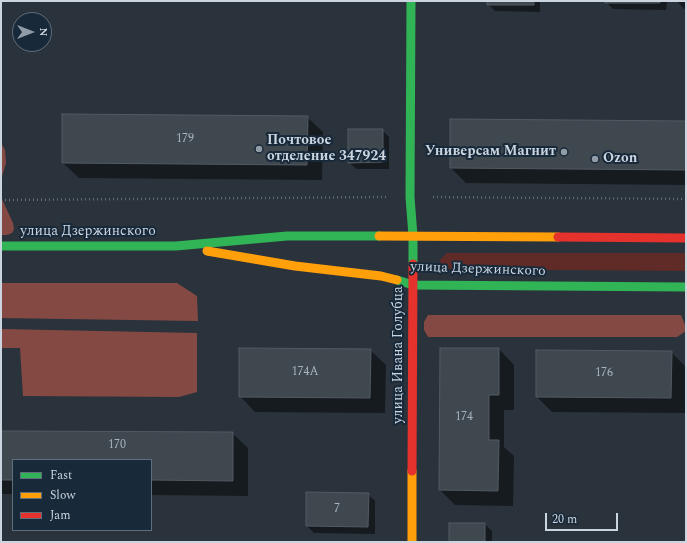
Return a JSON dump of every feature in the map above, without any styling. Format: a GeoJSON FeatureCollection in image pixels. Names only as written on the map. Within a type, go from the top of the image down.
{"type":"FeatureCollection","features":[{"type":"Feature","properties":{"kind":"main road","name":"улица Ивана Голубца"},"geometry":{"type":"LineString","coordinates":[[411,1],[410,197],[413,236],[412,542]]}},
{"type":"Feature","properties":{"kind":"main road","name":"улица Дзержинского"},"geometry":{"type":"LineString","coordinates":[[1,246],[176,246],[287,236],[686,238]]}},
{"type":"Feature","properties":{"kind":"main road","name":"улица Дзержинского"},"geometry":{"type":"LineString","coordinates":[[176,246],[295,266],[381,276],[413,285],[686,287]]}},
{"type":"Feature","properties":{"kind":"path"},"geometry":{"type":"LineString","coordinates":[[1,200],[410,197],[686,199]]}},
{"type":"Feature","properties":{"kind":"shaded area"},"geometry":{"type":"Polygon","coordinates":[[[1,143],[5,150],[6,163],[1,180],[1,143]]]}},
{"type":"Feature","properties":{"kind":"shaded area"},"geometry":{"type":"Polygon","coordinates":[[[1,197],[13,223],[14,229],[12,233],[7,235],[1,235],[1,197]]]}},
{"type":"Feature","properties":{"kind":"shaded area"},"geometry":{"type":"Polygon","coordinates":[[[447,253],[686,253],[686,271],[447,269],[439,261],[447,253]]]}},
{"type":"Feature","properties":{"kind":"shaded area"},"geometry":{"type":"Polygon","coordinates":[[[1,283],[177,283],[197,296],[198,321],[1,318],[1,283]]]}},
{"type":"Feature","properties":{"kind":"shaded area"},"geometry":{"type":"Polygon","coordinates":[[[428,315],[681,315],[686,331],[677,337],[428,337],[424,330],[424,322],[428,315]]]}},
{"type":"Feature","properties":{"kind":"shaded area"},"geometry":{"type":"Polygon","coordinates":[[[1,329],[197,333],[197,392],[179,397],[23,396],[20,348],[1,348],[1,329]]]}},
{"type":"Feature","properties":{"kind":"building"},"geometry":{"type":"Polygon","coordinates":[[[487,1],[534,1],[534,5],[487,5],[487,1]]]}},
{"type":"Feature","properties":{"kind":"building"},"geometry":{"type":"Polygon","coordinates":[[[605,1],[660,1],[660,3],[605,3],[605,1]]]}},
{"type":"Feature","properties":{"kind":"building"},"geometry":{"type":"Polygon","coordinates":[[[62,114],[308,116],[307,165],[62,163],[62,114]]]}},
{"type":"Feature","properties":{"kind":"building"},"geometry":{"type":"Polygon","coordinates":[[[450,119],[686,121],[686,170],[450,168],[450,119]]]}},
{"type":"Feature","properties":{"kind":"building"},"geometry":{"type":"Polygon","coordinates":[[[348,129],[383,129],[383,162],[348,163],[348,129]]]}},
{"type":"Feature","properties":{"kind":"building"},"geometry":{"type":"Polygon","coordinates":[[[239,348],[371,349],[370,398],[239,397],[239,348]]]}},
{"type":"Feature","properties":{"kind":"building"},"geometry":{"type":"Polygon","coordinates":[[[440,348],[499,348],[499,395],[489,395],[489,440],[499,440],[498,491],[439,490],[440,348]]]}},
{"type":"Feature","properties":{"kind":"building"},"geometry":{"type":"Polygon","coordinates":[[[536,350],[672,351],[671,398],[536,397],[536,350]]]}},
{"type":"Feature","properties":{"kind":"building"},"geometry":{"type":"Polygon","coordinates":[[[1,431],[233,432],[233,481],[152,480],[152,459],[12,459],[12,480],[1,480],[1,431]]]}},
{"type":"Feature","properties":{"kind":"building"},"geometry":{"type":"Polygon","coordinates":[[[306,492],[369,493],[368,527],[306,526],[306,492]]]}},
{"type":"Feature","properties":{"kind":"building"},"geometry":{"type":"Polygon","coordinates":[[[449,523],[485,523],[485,542],[449,542],[449,523]]]}},
{"type":"Feature","properties":{"kind":"traffic: fast"},"geometry":{"type":"LineString","coordinates":[[411,1],[410,197],[413,236],[413,264]]}},
{"type":"Feature","properties":{"kind":"traffic: fast"},"geometry":{"type":"LineString","coordinates":[[1,246],[176,246],[287,236],[379,236]]}},
{"type":"Feature","properties":{"kind":"traffic: fast"},"geometry":{"type":"LineString","coordinates":[[397,280],[413,285],[686,287]]}},
{"type":"Feature","properties":{"kind":"traffic: slow"},"geometry":{"type":"LineString","coordinates":[[379,236],[558,237]]}},
{"type":"Feature","properties":{"kind":"traffic: slow"},"geometry":{"type":"LineString","coordinates":[[207,251],[295,266],[381,276],[397,280]]}},
{"type":"Feature","properties":{"kind":"traffic: slow"},"geometry":{"type":"LineString","coordinates":[[412,471],[412,542]]}},
{"type":"Feature","properties":{"kind":"traffic: jam"},"geometry":{"type":"LineString","coordinates":[[558,237],[686,238]]}},
{"type":"Feature","properties":{"kind":"traffic: jam"},"geometry":{"type":"LineString","coordinates":[[412,471],[413,264]]}},
{"type":"Feature","properties":{"kind":"place","name":"Почтовое отделение 347924"},"geometry":{"type":"Point","coordinates":[259,149]}},
{"type":"Feature","properties":{"kind":"place","name":"Универсам Магнит"},"geometry":{"type":"Point","coordinates":[564,152]}},
{"type":"Feature","properties":{"kind":"place","name":"Ozon"},"geometry":{"type":"Point","coordinates":[595,159]}}]}
